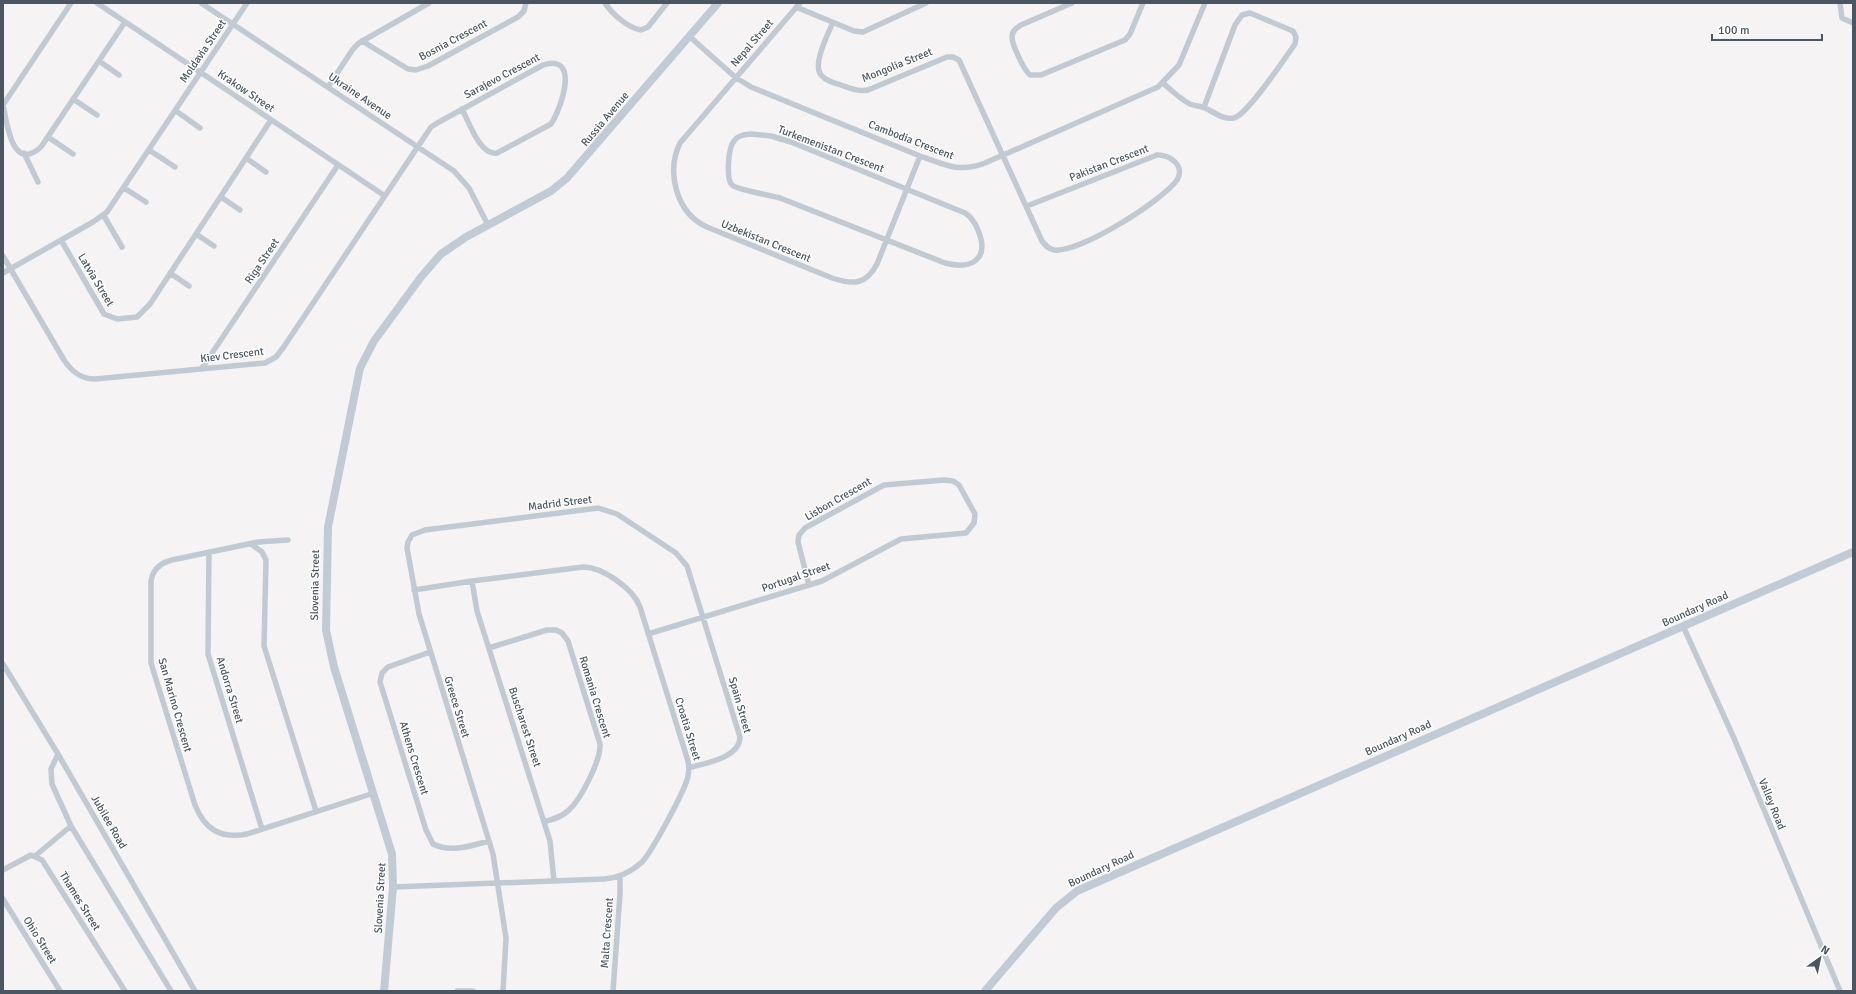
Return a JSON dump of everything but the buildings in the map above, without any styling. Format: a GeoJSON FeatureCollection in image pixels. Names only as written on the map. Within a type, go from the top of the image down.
{"type":"FeatureCollection","features":[{"type":"Feature","properties":{"kind":"street"},"geometry":{"type":"LineString","coordinates":[[71,3],[3,105],[11,142],[17,150],[24,153],[38,149],[48,137],[125,22]]}},
{"type":"Feature","properties":{"kind":"street","name":"Krakow Street"},"geometry":{"type":"LineString","coordinates":[[97,3],[385,196]]}},
{"type":"Feature","properties":{"kind":"street","name":"Ukraine Avenue"},"geometry":{"type":"LineString","coordinates":[[201,3],[417,146],[462,178],[472,193],[488,225]]}},
{"type":"Feature","properties":{"kind":"street","name":"Moldavia Street"},"geometry":{"type":"LineString","coordinates":[[3,273],[104,216],[150,150],[247,3]]}},
{"type":"Feature","properties":{"kind":"street"},"geometry":{"type":"LineString","coordinates":[[328,87],[353,48],[362,41],[429,3]]}},
{"type":"Feature","properties":{"kind":"street","name":"Bosnia Crescent"},"geometry":{"type":"LineString","coordinates":[[362,41],[403,66],[416,70],[428,66],[518,17],[524,11],[526,3]]}},
{"type":"Feature","properties":{"kind":"street"},"geometry":{"type":"LineString","coordinates":[[605,3],[608,8],[631,28],[641,30],[648,27],[667,3]]}},
{"type":"Feature","properties":{"kind":"street","name":"Russia Avenue"},"geometry":{"type":"LineString","coordinates":[[488,225],[551,191],[567,178],[718,3]]}},
{"type":"Feature","properties":{"kind":"street"},"geometry":{"type":"LineString","coordinates":[[798,5],[854,31],[863,32],[926,3]]}},
{"type":"Feature","properties":{"kind":"street"},"geometry":{"type":"LineString","coordinates":[[1072,3],[1021,25],[1014,30],[1012,36],[1013,43],[1025,69],[1030,75],[1041,75],[1125,40],[1130,34],[1143,3]]}},
{"type":"Feature","properties":{"kind":"street","name":"Cambodia Crescent"},"geometry":{"type":"LineString","coordinates":[[689,36],[735,77],[758,91],[920,156],[945,165],[964,169],[977,166],[1003,155],[1151,91],[1163,83],[1182,59],[1205,3]]}},
{"type":"Feature","properties":{"kind":"street"},"geometry":{"type":"LineString","coordinates":[[1840,3],[1842,18],[1853,23]]}},
{"type":"Feature","properties":{"kind":"street","name":"Nepal Street"},"geometry":{"type":"LineString","coordinates":[[735,77],[798,5]]}},
{"type":"Feature","properties":{"kind":"street"},"geometry":{"type":"LineString","coordinates":[[1163,83],[1181,99],[1190,104],[1204,107],[1224,118],[1234,118],[1238,116],[1263,88],[1295,44],[1296,38],[1293,31],[1250,13],[1240,16],[1204,107]]}},
{"type":"Feature","properties":{"kind":"street","name":"Mongolia Street"},"geometry":{"type":"LineString","coordinates":[[833,22],[818,60],[818,70],[824,78],[855,90],[865,91],[942,58],[954,57],[959,60],[964,69],[1003,155]]}},
{"type":"Feature","properties":{"kind":"street"},"geometry":{"type":"LineString","coordinates":[[99,61],[119,74]]}},
{"type":"Feature","properties":{"kind":"street","name":"Sarajevo Crescent"},"geometry":{"type":"LineString","coordinates":[[417,146],[433,126],[462,109],[543,65],[549,63],[557,64],[566,75],[565,86],[551,124],[497,153],[490,153],[483,148],[462,109]]}},
{"type":"Feature","properties":{"kind":"street","name":"Uzbekistan Crescent"},"geometry":{"type":"LineString","coordinates":[[735,77],[687,133],[676,152],[674,159],[674,181],[677,193],[682,204],[694,221],[832,278],[848,282],[861,281],[869,277],[877,264],[920,156]]}},
{"type":"Feature","properties":{"kind":"street"},"geometry":{"type":"LineString","coordinates":[[73,99],[97,115]]}},
{"type":"Feature","properties":{"kind":"street"},"geometry":{"type":"LineString","coordinates":[[176,111],[200,128]]}},
{"type":"Feature","properties":{"kind":"street","name":"Latvia Street"},"geometry":{"type":"LineString","coordinates":[[61,240],[99,308],[104,314],[111,318],[129,319],[140,316],[271,120]]}},
{"type":"Feature","properties":{"kind":"street","name":"Turkemenistan Crescent"},"geometry":{"type":"LineString","coordinates":[[742,135],[771,136],[803,147],[968,215],[975,223],[983,242],[978,259],[968,265],[954,266],[886,240],[780,198],[734,186],[729,177],[732,144],[742,135]]}},
{"type":"Feature","properties":{"kind":"street"},"geometry":{"type":"LineString","coordinates":[[48,137],[73,154]]}},
{"type":"Feature","properties":{"kind":"street","name":"Kiev Crescent"},"geometry":{"type":"LineString","coordinates":[[3,256],[64,360],[70,369],[78,375],[95,379],[260,363],[276,357],[283,348],[417,146]]}},
{"type":"Feature","properties":{"kind":"street"},"geometry":{"type":"LineString","coordinates":[[150,150],[175,167]]}},
{"type":"Feature","properties":{"kind":"street"},"geometry":{"type":"LineString","coordinates":[[24,153],[38,182]]}},
{"type":"Feature","properties":{"kind":"street","name":"Pakistan Crescent"},"geometry":{"type":"LineString","coordinates":[[1003,155],[1044,244],[1053,250],[1085,241],[1144,209],[1177,180],[1179,169],[1176,162],[1169,157],[1157,155],[1027,206]]}},
{"type":"Feature","properties":{"kind":"street"},"geometry":{"type":"LineString","coordinates":[[246,158],[266,172]]}},
{"type":"Feature","properties":{"kind":"street","name":"Riga Street"},"geometry":{"type":"LineString","coordinates":[[202,368],[338,165]]}},
{"type":"Feature","properties":{"kind":"street"},"geometry":{"type":"LineString","coordinates":[[124,188],[146,202]]}},
{"type":"Feature","properties":{"kind":"street"},"geometry":{"type":"LineString","coordinates":[[220,197],[240,210]]}},
{"type":"Feature","properties":{"kind":"street"},"geometry":{"type":"LineString","coordinates":[[104,216],[122,247]]}},
{"type":"Feature","properties":{"kind":"street","name":"Slovenia Street"},"geometry":{"type":"LineString","coordinates":[[384,991],[393,887],[392,854],[333,662],[326,630],[327,532],[359,373],[371,346],[434,260],[459,241],[488,225]]}},
{"type":"Feature","properties":{"kind":"street"},"geometry":{"type":"LineString","coordinates":[[196,234],[214,246]]}},
{"type":"Feature","properties":{"kind":"street"},"geometry":{"type":"LineString","coordinates":[[170,273],[189,286]]}},
{"type":"Feature","properties":{"kind":"street","name":"Lisbon Crescent"},"geometry":{"type":"LineString","coordinates":[[809,585],[799,546],[800,534],[806,528],[884,485],[944,480],[957,483],[975,514],[975,520],[969,530]]}},
{"type":"Feature","properties":{"kind":"street","name":"Madrid Street"},"geometry":{"type":"LineString","coordinates":[[412,535],[425,530],[592,508],[605,509],[617,514],[682,558],[686,566],[702,618]]}},
{"type":"Feature","properties":{"kind":"street","name":"Portugal Street"},"geometry":{"type":"LineString","coordinates":[[648,634],[809,585],[841,572],[898,540],[961,534],[969,530]]}},
{"type":"Feature","properties":{"kind":"street","name":"Greece Street"},"geometry":{"type":"LineString","coordinates":[[412,535],[407,548],[414,590],[430,652],[493,854],[506,938],[503,991]]}},
{"type":"Feature","properties":{"kind":"street","name":"San Marino Crescent"},"geometry":{"type":"LineString","coordinates":[[288,540],[251,544],[165,562],[158,566],[153,573],[151,581],[151,662],[200,816],[211,828],[225,835],[241,835],[374,793]]}},
{"type":"Feature","properties":{"kind":"street"},"geometry":{"type":"LineString","coordinates":[[251,544],[262,552],[266,560],[264,646],[316,811]]}},
{"type":"Feature","properties":{"kind":"street","name":"Andorra Street"},"geometry":{"type":"LineString","coordinates":[[209,552],[209,659],[262,829]]}},
{"type":"Feature","properties":{"kind":"street","name":"Boundary Road"},"geometry":{"type":"LineString","coordinates":[[985,991],[1056,908],[1077,890],[1853,552]]}},
{"type":"Feature","properties":{"kind":"street","name":"Croatia Street"},"geometry":{"type":"LineString","coordinates":[[393,887],[604,879],[620,876],[636,867],[647,856],[688,779],[689,768],[640,607],[633,594],[626,588],[593,568],[578,567],[414,590]]}},
{"type":"Feature","properties":{"kind":"street","name":"Buscharest Street"},"geometry":{"type":"LineString","coordinates":[[472,581],[477,611],[544,822],[553,856],[554,881]]}},
{"type":"Feature","properties":{"kind":"street","name":"Spain Street"},"geometry":{"type":"LineString","coordinates":[[689,768],[733,752],[740,740],[702,618]]}},
{"type":"Feature","properties":{"kind":"street","name":"Valley Road"},"geometry":{"type":"LineString","coordinates":[[1683,626],[1733,736],[1840,991]]}},
{"type":"Feature","properties":{"kind":"street","name":"Romania Crescent"},"geometry":{"type":"LineString","coordinates":[[489,648],[551,629],[562,633],[568,641],[600,744],[600,752],[596,764],[576,803],[564,814],[544,822]]}},
{"type":"Feature","properties":{"kind":"street","name":"Athens Crescent"},"geometry":{"type":"LineString","coordinates":[[430,652],[388,667],[384,670],[381,676],[383,690],[426,830],[433,844],[443,848],[461,848],[489,840]]}},
{"type":"Feature","properties":{"kind":"street","name":"Jubilee Road"},"geometry":{"type":"LineString","coordinates":[[3,664],[58,754],[195,991]]}},
{"type":"Feature","properties":{"kind":"street"},"geometry":{"type":"LineString","coordinates":[[58,754],[51,769],[52,784],[71,826],[171,991]]}},
{"type":"Feature","properties":{"kind":"street"},"geometry":{"type":"LineString","coordinates":[[3,870],[26,856],[35,856],[71,826]]}},
{"type":"Feature","properties":{"kind":"street","name":"Thames Street"},"geometry":{"type":"LineString","coordinates":[[35,856],[46,866],[125,991]]}},
{"type":"Feature","properties":{"kind":"street","name":"Malta Crescent"},"geometry":{"type":"LineString","coordinates":[[613,991],[620,876]]}},
{"type":"Feature","properties":{"kind":"street","name":"Ohio Street"},"geometry":{"type":"LineString","coordinates":[[3,899],[60,991]]}},
{"type":"Feature","properties":{"kind":"street"},"geometry":{"type":"LineString","coordinates":[[457,991],[472,991]]}}]}
